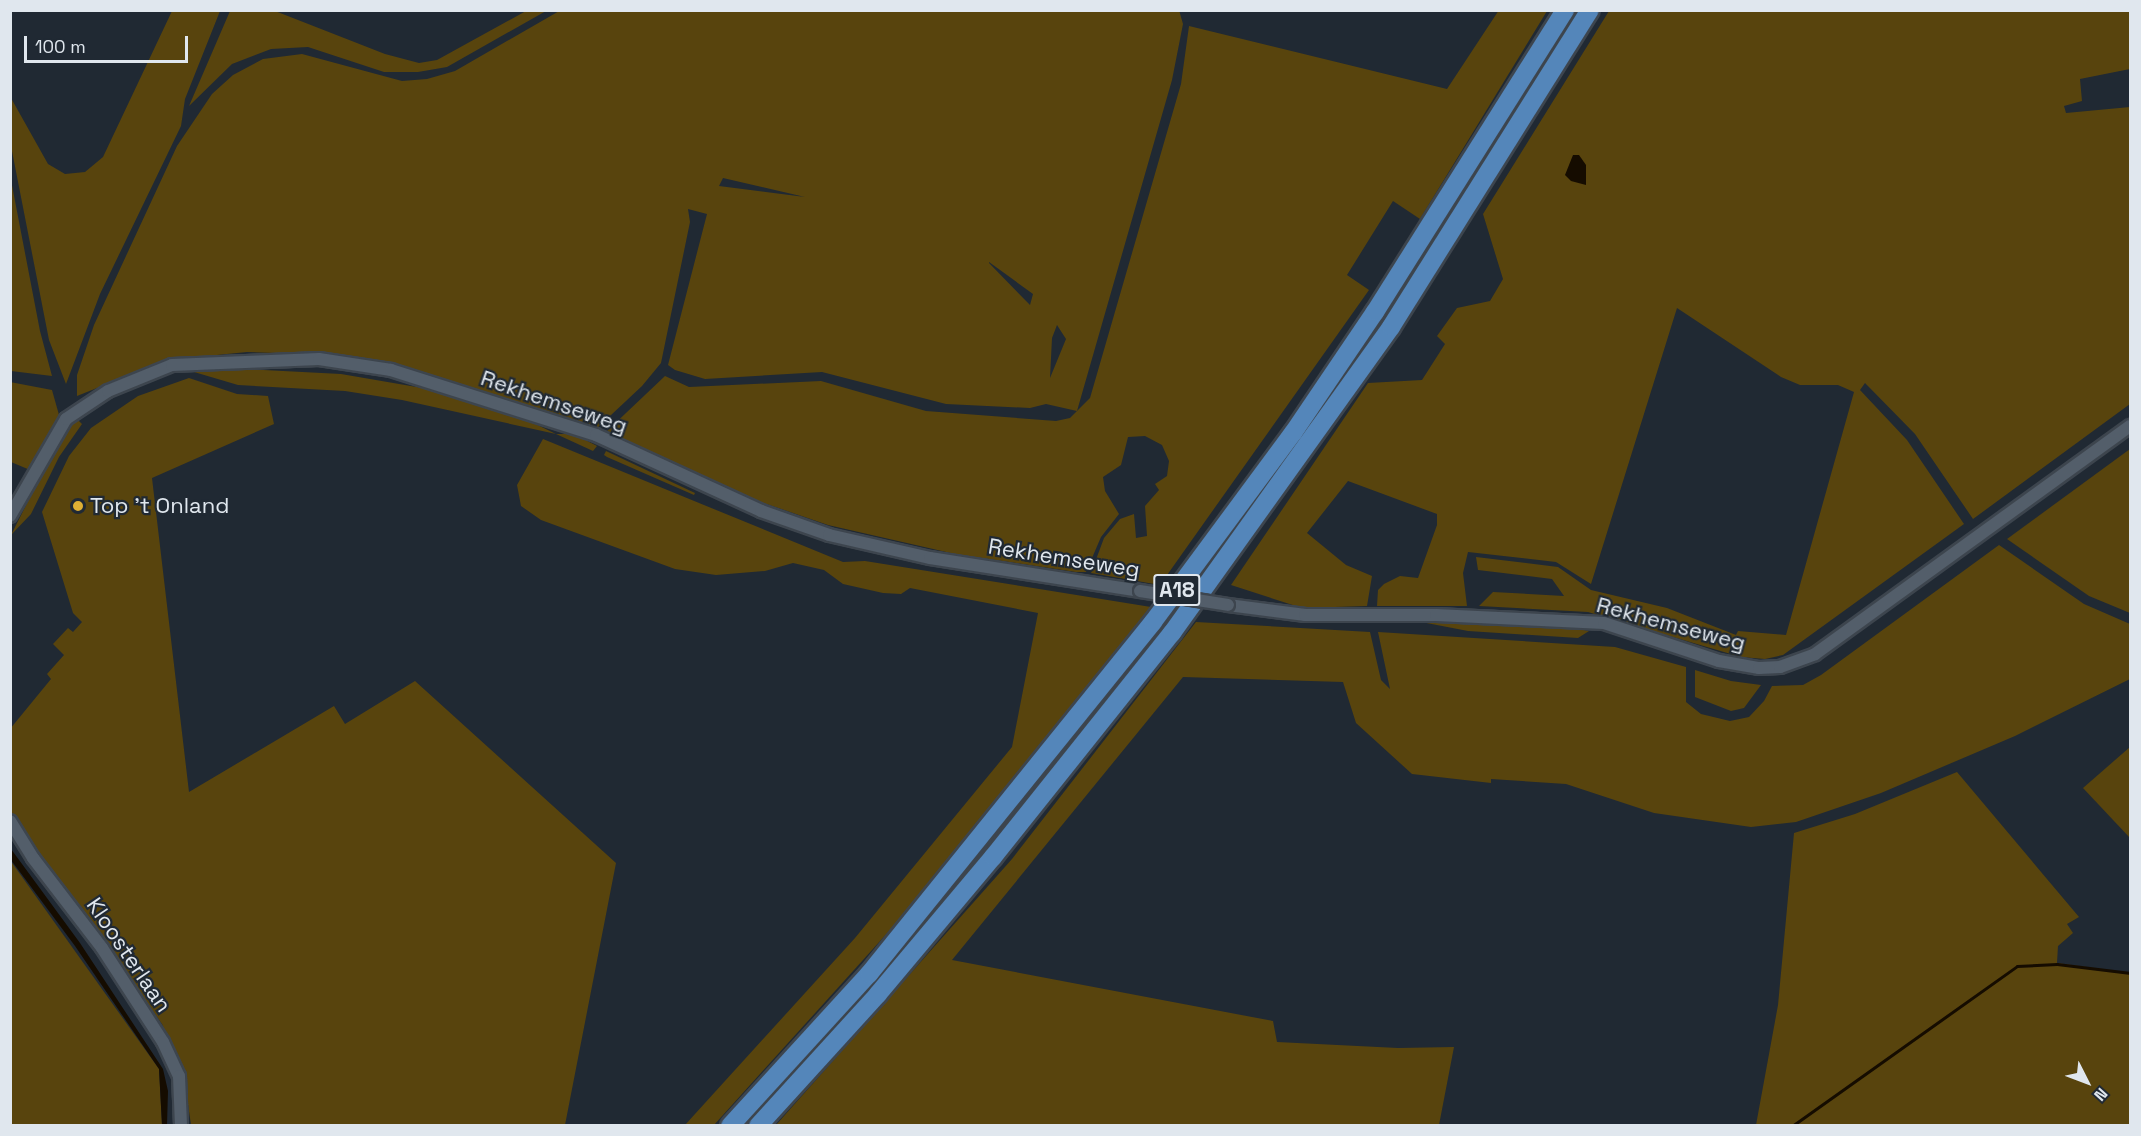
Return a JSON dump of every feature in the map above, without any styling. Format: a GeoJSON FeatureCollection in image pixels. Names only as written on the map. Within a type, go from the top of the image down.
{"type":"FeatureCollection","features":[{"type":"Feature","properties":{"kind":"highway","name":"A18"},"geometry":{"type":"LineString","coordinates":[[730,1125],[868,974],[1153,622],[1293,433],[1375,312],[1565,10]]}},
{"type":"Feature","properties":{"kind":"highway","name":"A18"},"geometry":{"type":"LineString","coordinates":[[758,1125],[878,994],[993,857],[1172,633],[1384,336],[1590,10]]}},
{"type":"Feature","properties":{"kind":"street","name":"Rekhemseweg"},"geometry":{"type":"LineString","coordinates":[[10,516],[66,419],[91,400],[151,370],[172,365],[319,359],[391,370],[596,435],[761,511],[829,535],[930,558],[1305,615],[1436,615],[1604,623],[1719,661],[1759,668],[1780,667],[1815,654],[2130,426]]}},
{"type":"Feature","properties":{"kind":"street","name":"Kloosterlaan"},"geometry":{"type":"LineString","coordinates":[[10,821],[33,858],[102,948],[163,1042],[179,1076],[180,1125]]}},
{"type":"Feature","properties":{"kind":"shaded area"},"geometry":{"type":"Polygon","coordinates":[[[561,10],[1179,10],[1183,24],[1172,80],[1077,411],[1046,404],[1030,408],[946,404],[822,372],[705,379],[675,370],[668,365],[707,214],[688,209],[690,222],[661,363],[642,386],[594,431],[389,364],[306,354],[247,352],[167,360],[77,396],[77,375],[94,325],[177,146],[212,94],[233,75],[263,59],[302,54],[402,81],[427,79],[455,71],[561,10]],[[723,178],[719,186],[805,197],[723,178]],[[989,263],[1030,305],[1033,294],[989,263]],[[1057,325],[1052,338],[1050,378],[1066,339],[1057,325]]]}},
{"type":"Feature","properties":{"kind":"shaded area"},"geometry":{"type":"Polygon","coordinates":[[[1499,10],[1547,11],[1420,219],[1393,201],[1347,275],[1369,290],[1160,585],[1091,573],[1104,538],[1120,519],[1134,514],[1136,538],[1147,536],[1145,506],[1159,490],[1155,484],[1167,476],[1169,461],[1162,445],[1145,436],[1128,437],[1121,465],[1103,477],[1105,491],[1119,514],[1101,537],[1086,572],[1076,572],[955,554],[828,525],[752,499],[607,431],[665,376],[689,387],[821,381],[926,411],[1056,421],[1070,418],[1090,398],[1181,84],[1189,26],[1447,89],[1499,10]]]}},
{"type":"Feature","properties":{"kind":"shaded area"},"geometry":{"type":"Polygon","coordinates":[[[172,11],[220,11],[185,99],[181,126],[100,294],[66,384],[49,340],[11,146],[11,98],[48,164],[65,174],[85,172],[103,157],[172,11]]]}},
{"type":"Feature","properties":{"kind":"shaded area"},"geometry":{"type":"Polygon","coordinates":[[[230,11],[275,11],[385,54],[419,63],[437,60],[526,11],[546,11],[447,67],[418,72],[384,72],[308,47],[271,49],[232,64],[189,106],[230,11]]]}},
{"type":"Feature","properties":{"kind":"shaded area"},"geometry":{"type":"Polygon","coordinates":[[[1609,11],[2130,11],[2130,69],[2080,79],[2082,101],[2064,106],[2066,113],[2130,107],[2130,404],[1973,519],[1915,434],[1865,383],[1860,390],[1907,440],[1964,524],[1783,655],[1765,659],[1741,657],[1588,612],[1479,606],[1493,592],[1564,596],[1552,579],[1478,570],[1476,557],[1558,567],[1591,590],[1667,608],[1736,635],[1738,631],[1786,635],[1854,392],[1838,385],[1800,385],[1781,377],[1677,308],[1591,584],[1556,562],[1468,552],[1463,573],[1467,606],[1377,606],[1378,590],[1384,584],[1400,576],[1418,578],[1437,525],[1437,514],[1348,481],[1307,533],[1346,565],[1372,576],[1367,606],[1302,608],[1231,585],[1368,383],[1422,380],[1445,344],[1437,336],[1457,308],[1490,301],[1503,279],[1483,214],[1609,11]]]}},
{"type":"Feature","properties":{"kind":"shaded area"},"geometry":{"type":"Polygon","coordinates":[[[1573,155],[1579,155],[1586,165],[1586,185],[1571,181],[1565,175],[1573,155]]]}},
{"type":"Feature","properties":{"kind":"shaded area"},"geometry":{"type":"Polygon","coordinates":[[[11,180],[40,331],[52,376],[11,371],[11,180]]]}},
{"type":"Feature","properties":{"kind":"shaded area"},"geometry":{"type":"Polygon","coordinates":[[[245,369],[341,374],[434,390],[517,415],[556,434],[402,400],[345,391],[238,385],[194,372],[245,369]]]}},
{"type":"Feature","properties":{"kind":"shaded area"},"geometry":{"type":"Polygon","coordinates":[[[189,378],[237,394],[268,396],[274,424],[152,478],[189,792],[334,706],[345,724],[415,681],[616,863],[565,1125],[191,1125],[183,1070],[162,1024],[11,813],[10,729],[51,679],[47,674],[64,655],[53,644],[68,628],[73,632],[82,622],[73,613],[42,512],[69,456],[91,428],[138,396],[189,378]]]}},
{"type":"Feature","properties":{"kind":"shaded area"},"geometry":{"type":"Polygon","coordinates":[[[10,382],[52,390],[59,415],[30,470],[11,462],[10,382]]]}},
{"type":"Feature","properties":{"kind":"shaded area"},"geometry":{"type":"Polygon","coordinates":[[[75,417],[82,424],[59,457],[31,514],[11,535],[64,430],[75,417]]]}},
{"type":"Feature","properties":{"kind":"shaded area"},"geometry":{"type":"Polygon","coordinates":[[[556,434],[574,434],[597,446],[593,451],[556,434]]]}},
{"type":"Feature","properties":{"kind":"shaded area"},"geometry":{"type":"Polygon","coordinates":[[[543,439],[843,562],[865,561],[1151,607],[900,919],[714,1125],[685,1125],[855,938],[1012,747],[1038,613],[910,588],[901,594],[883,593],[843,584],[824,570],[793,563],[765,571],[716,575],[675,569],[541,520],[521,506],[517,485],[543,439]]]}},
{"type":"Feature","properties":{"kind":"shaded area"},"geometry":{"type":"Polygon","coordinates":[[[2130,449],[2130,613],[2089,596],[2007,539],[2130,449]]]}},
{"type":"Feature","properties":{"kind":"shaded area"},"geometry":{"type":"Polygon","coordinates":[[[606,451],[695,493],[694,495],[607,457],[604,455],[606,451]]]}},
{"type":"Feature","properties":{"kind":"shaded area"},"geometry":{"type":"Polygon","coordinates":[[[1999,545],[2084,604],[2130,624],[2130,679],[2015,736],[1881,793],[1796,822],[1751,827],[1654,813],[1566,784],[1491,779],[1491,783],[1412,774],[1356,723],[1343,682],[1183,677],[952,960],[1273,1021],[1277,1042],[1398,1048],[1454,1047],[1439,1125],[776,1125],[1012,859],[1196,622],[1370,632],[1381,680],[1390,689],[1378,632],[1615,647],[1686,667],[1686,702],[1701,714],[1730,721],[1749,717],[1764,701],[1772,686],[1803,685],[1821,675],[1999,545]]]}},
{"type":"Feature","properties":{"kind":"shaded area"},"geometry":{"type":"Polygon","coordinates":[[[1411,620],[1552,624],[1589,631],[1578,638],[1468,631],[1411,620]]]}},
{"type":"Feature","properties":{"kind":"shaded area"},"geometry":{"type":"Polygon","coordinates":[[[1695,670],[1731,681],[1761,685],[1744,708],[1731,711],[1695,697],[1695,670]]]}},
{"type":"Feature","properties":{"kind":"shaded area"},"geometry":{"type":"Polygon","coordinates":[[[2130,747],[2130,838],[2083,788],[2130,747]]]}},
{"type":"Feature","properties":{"kind":"shaded area"},"geometry":{"type":"Polygon","coordinates":[[[1957,772],[2079,917],[2067,924],[2073,933],[2058,946],[2057,963],[2130,973],[2130,1125],[1756,1125],[1778,1005],[1794,833],[1855,814],[1957,772]]]}},
{"type":"Feature","properties":{"kind":"shaded area"},"geometry":{"type":"Polygon","coordinates":[[[11,849],[80,943],[163,1069],[168,1091],[167,1125],[162,1125],[159,1069],[75,946],[11,860],[11,849]]]}},
{"type":"Feature","properties":{"kind":"shaded area"},"geometry":{"type":"Polygon","coordinates":[[[10,860],[159,1069],[162,1125],[11,1125],[10,860]]]}},
{"type":"Feature","properties":{"kind":"waterway"},"geometry":{"type":"LineString","coordinates":[[1792,1126],[2017,966],[2057,964],[2130,973]]}},
{"type":"Feature","properties":{"kind":"place","name":"Top 't Onland"},"geometry":{"type":"Point","coordinates":[78,506]}}]}
